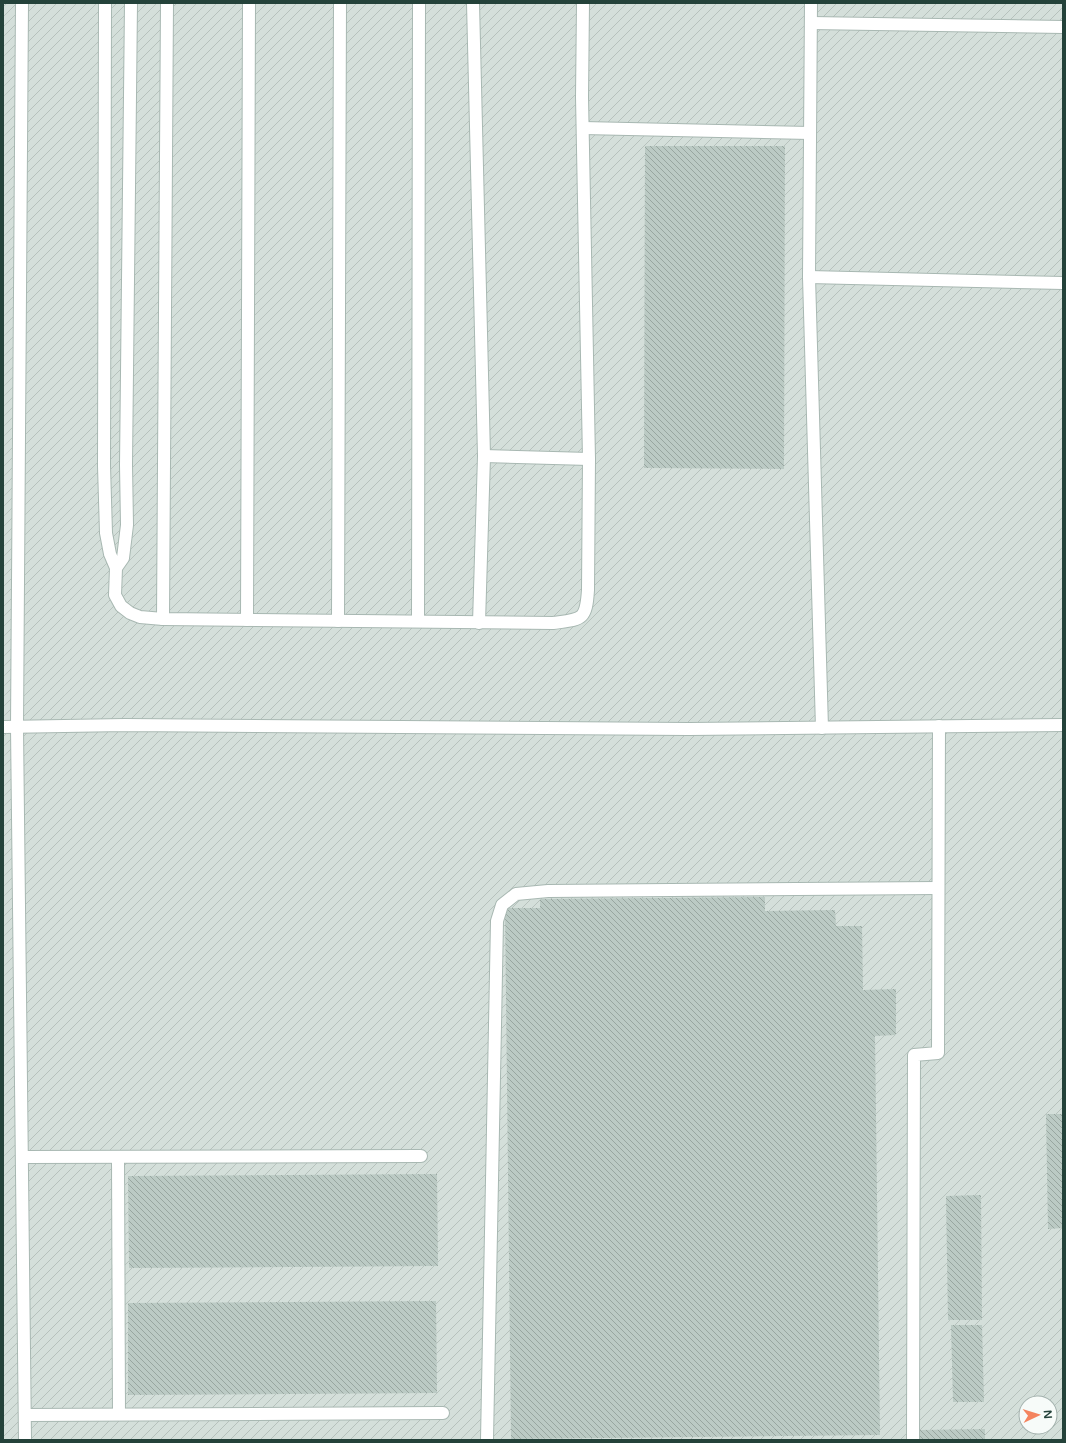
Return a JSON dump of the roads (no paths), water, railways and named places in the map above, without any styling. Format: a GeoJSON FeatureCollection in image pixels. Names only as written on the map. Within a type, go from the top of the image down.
{"type":"FeatureCollection","features":[{"type":"Feature","properties":{"kind":"street"},"geometry":{"type":"LineString","coordinates":[[22,3],[17,727],[26,1415],[25,1440]]}},
{"type":"Feature","properties":{"kind":"street"},"geometry":{"type":"LineString","coordinates":[[104,3],[104,466],[106,533],[110,554],[116,568],[115,595],[121,606],[130,614],[140,617],[163,619],[418,621],[479,623],[553,623],[577,620],[583,616],[587,603],[589,459],[583,128],[583,3]]}},
{"type":"Feature","properties":{"kind":"street"},"geometry":{"type":"LineString","coordinates":[[116,568],[123,558],[127,525],[126,465],[131,3]]}},
{"type":"Feature","properties":{"kind":"street"},"geometry":{"type":"LineString","coordinates":[[163,619],[167,3]]}},
{"type":"Feature","properties":{"kind":"street"},"geometry":{"type":"LineString","coordinates":[[247,620],[249,3]]}},
{"type":"Feature","properties":{"kind":"street"},"geometry":{"type":"LineString","coordinates":[[338,621],[340,3]]}},
{"type":"Feature","properties":{"kind":"street"},"geometry":{"type":"LineString","coordinates":[[418,621],[419,3]]}},
{"type":"Feature","properties":{"kind":"street"},"geometry":{"type":"LineString","coordinates":[[473,3],[484,456],[479,623]]}},
{"type":"Feature","properties":{"kind":"street"},"geometry":{"type":"LineString","coordinates":[[810,3],[809,277],[822,728]]}},
{"type":"Feature","properties":{"kind":"street"},"geometry":{"type":"LineString","coordinates":[[810,23],[1063,27]]}},
{"type":"Feature","properties":{"kind":"street"},"geometry":{"type":"LineString","coordinates":[[583,128],[810,133]]}},
{"type":"Feature","properties":{"kind":"street"},"geometry":{"type":"LineString","coordinates":[[809,277],[1063,283]]}},
{"type":"Feature","properties":{"kind":"street"},"geometry":{"type":"LineString","coordinates":[[484,456],[589,459]]}},
{"type":"Feature","properties":{"kind":"street"},"geometry":{"type":"LineString","coordinates":[[3,727],[125,725],[682,729],[1063,725]]}},
{"type":"Feature","properties":{"kind":"street"},"geometry":{"type":"LineString","coordinates":[[913,1440],[914,1055],[938,1053],[939,726]]}},
{"type":"Feature","properties":{"kind":"street"},"geometry":{"type":"LineString","coordinates":[[487,1440],[497,921],[502,905],[516,894],[548,891],[938,888]]}},
{"type":"Feature","properties":{"kind":"street"},"geometry":{"type":"LineString","coordinates":[[22,1157],[118,1158],[420,1156]]}},
{"type":"Feature","properties":{"kind":"street"},"geometry":{"type":"LineString","coordinates":[[118,1158],[119,1414]]}},
{"type":"Feature","properties":{"kind":"street"},"geometry":{"type":"LineString","coordinates":[[26,1415],[443,1413]]}}]}
